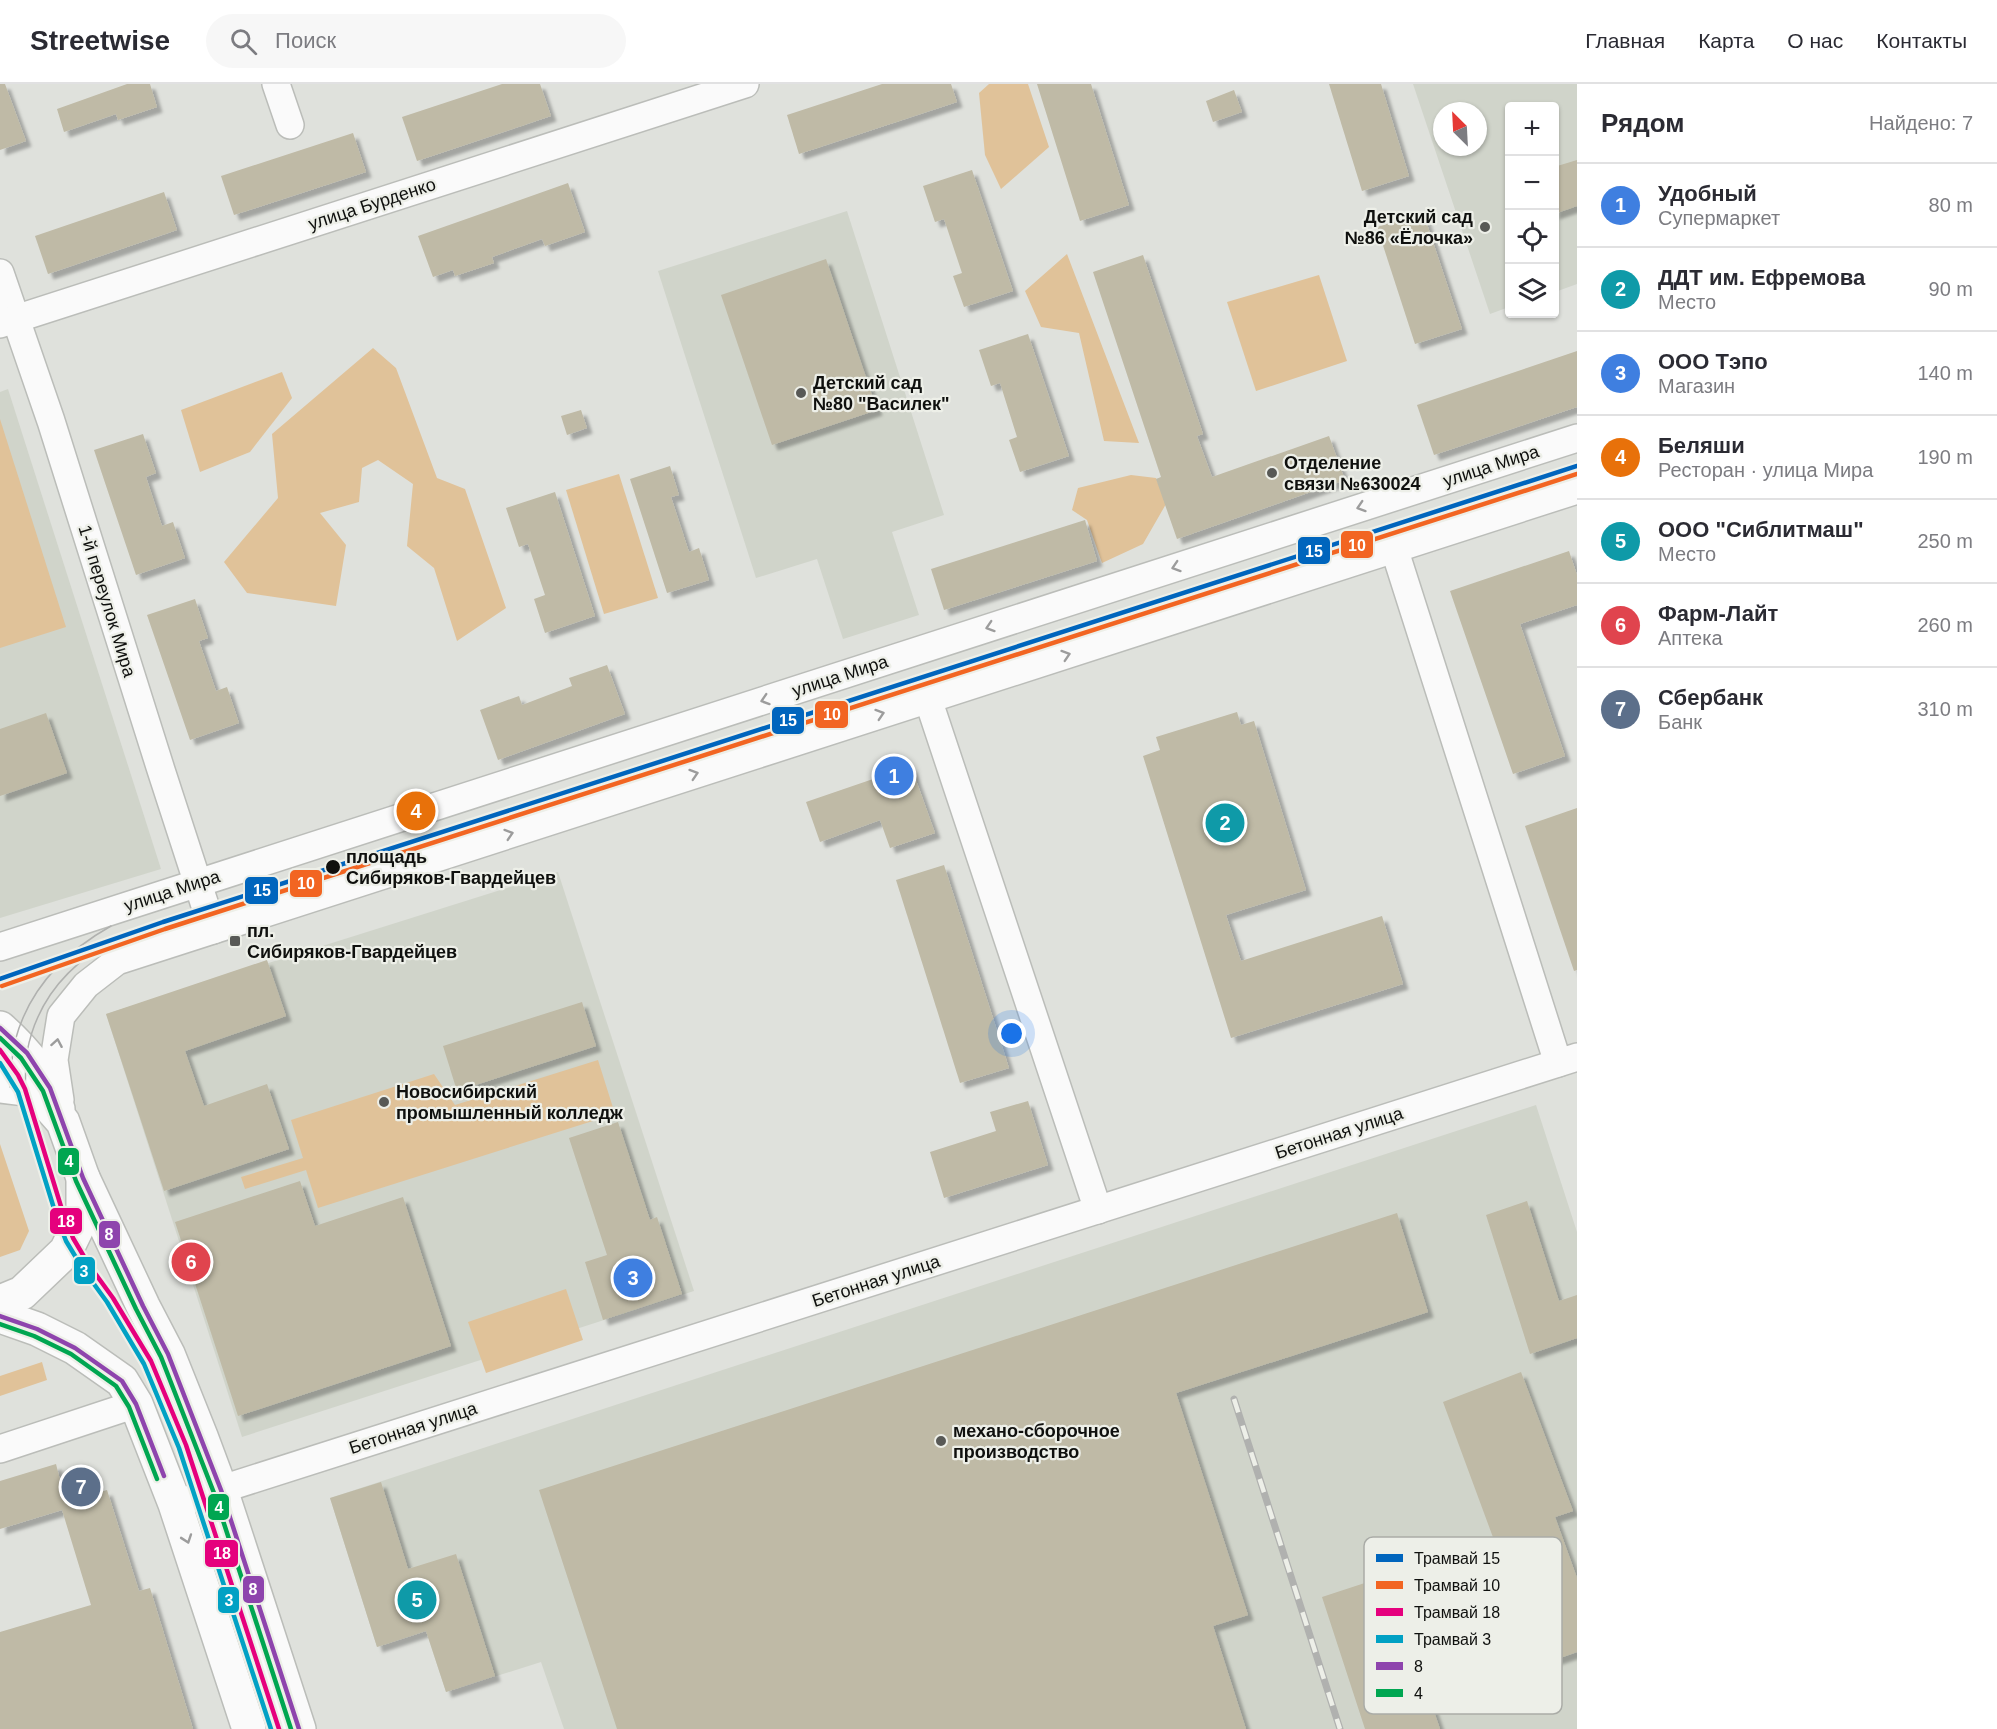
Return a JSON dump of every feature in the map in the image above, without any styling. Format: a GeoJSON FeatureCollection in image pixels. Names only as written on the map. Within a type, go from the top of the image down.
{"type":"FeatureCollection","features":[{"type":"Feature","properties":{"kind":"main road"},"geometry":{"type":"LineString","coordinates":[[0,1028],[27,1053],[50,1088],[83,1178],[168,1354],[221,1490],[299,1729]]}},
{"type":"Feature","properties":{"kind":"main road"},"geometry":{"type":"LineString","coordinates":[[0,1086],[25,1089],[41,1097],[63,1122]]}},
{"type":"Feature","properties":{"kind":"main road"},"geometry":{"type":"LineString","coordinates":[[0,1302],[22,1293],[66,1251],[82,1216],[83,1178]]}},
{"type":"Feature","properties":{"kind":"main road"},"geometry":{"type":"LineString","coordinates":[[0,1316],[37,1329],[75,1348],[122,1381],[136,1404],[175,1504],[249,1729]]}},
{"type":"Feature","properties":{"kind":"street"},"geometry":{"type":"LineString","coordinates":[[276,84],[290,125]]}},
{"type":"Feature","properties":{"kind":"street","name":"улица Бурденко"},"geometry":{"type":"LineString","coordinates":[[7,321],[745,84]]}},
{"type":"Feature","properties":{"kind":"street","name":"1-й переулок Мира"},"geometry":{"type":"LineString","coordinates":[[0,273],[7,321],[51,421],[213,930]]}},
{"type":"Feature","properties":{"kind":"street","name":"улица Мира"},"geometry":{"type":"LineString","coordinates":[[0,947],[1577,438]]}},
{"type":"Feature","properties":{"kind":"street"},"geometry":{"type":"LineString","coordinates":[[63,1122],[54,1060],[61,1016],[86,985],[117,961],[1577,490]]}},
{"type":"Feature","properties":{"kind":"street"},"geometry":{"type":"LineString","coordinates":[[1394,548],[1568,1060]]}},
{"type":"Feature","properties":{"kind":"street"},"geometry":{"type":"LineString","coordinates":[[928,699],[1098,1210]]}},
{"type":"Feature","properties":{"kind":"street","name":"Бетонная улица"},"geometry":{"type":"LineString","coordinates":[[175,1504],[1568,1060]]}},
{"type":"Feature","properties":{"kind":"street"},"geometry":{"type":"LineString","coordinates":[[0,1449],[136,1404]]}},
{"type":"Feature","properties":{"kind":"shaded area"},"geometry":{"type":"Polygon","coordinates":[[[989,84],[1028,84],[1049,147],[1001,189],[985,155],[979,93],[989,84]]]}},
{"type":"Feature","properties":{"kind":"shaded area"},"geometry":{"type":"Polygon","coordinates":[[[1413,84],[1577,84],[1577,284],[1559,291],[1559,102],[1505,102],[1505,308],[1490,314],[1437,156],[1487,156],[1487,102],[1433,102],[1433,144],[1413,84]]]}},
{"type":"Feature","properties":{"kind":"shaded area","name":"Детский сад №80 \"Василек\""},"geometry":{"type":"Polygon","coordinates":[[[847,211],[944,515],[892,532],[919,615],[843,639],[817,559],[756,578],[658,271],[847,211]]]}},
{"type":"Feature","properties":{"kind":"shaded area"},"geometry":{"type":"Polygon","coordinates":[[[1067,254],[1139,443],[1104,441],[1079,333],[1041,327],[1025,291],[1067,254]]]}},
{"type":"Feature","properties":{"kind":"shaded area"},"geometry":{"type":"Polygon","coordinates":[[[1319,275],[1347,361],[1256,391],[1227,302],[1319,275]]]}},
{"type":"Feature","properties":{"kind":"shaded area"},"geometry":{"type":"Polygon","coordinates":[[[373,348],[396,368],[437,478],[465,489],[506,608],[457,641],[434,568],[407,546],[413,484],[378,460],[362,468],[359,502],[320,513],[346,545],[336,606],[247,593],[224,562],[278,498],[272,434],[373,348]]]}},
{"type":"Feature","properties":{"kind":"shaded area"},"geometry":{"type":"Polygon","coordinates":[[[282,372],[292,398],[250,452],[200,472],[181,410],[282,372]]]}},
{"type":"Feature","properties":{"kind":"shaded area"},"geometry":{"type":"Polygon","coordinates":[[[8,389],[161,869],[0,918],[0,392],[8,389]]]}},
{"type":"Feature","properties":{"kind":"shaded area"},"geometry":{"type":"Polygon","coordinates":[[[0,419],[66,627],[0,648],[0,419]]]}},
{"type":"Feature","properties":{"kind":"shaded area"},"geometry":{"type":"Polygon","coordinates":[[[619,474],[658,598],[604,614],[566,490],[619,474]]]}},
{"type":"Feature","properties":{"kind":"shaded area"},"geometry":{"type":"Polygon","coordinates":[[[1131,475],[1156,478],[1166,504],[1143,544],[1102,563],[1087,520],[1072,510],[1078,488],[1131,475]]]}},
{"type":"Feature","properties":{"kind":"shaded area","name":"Новосибирский промышленный колледж"},"geometry":{"type":"Polygon","coordinates":[[[558,872],[694,1291],[242,1437],[106,1014],[558,872]]]}},
{"type":"Feature","properties":{"kind":"shaded area"},"geometry":{"type":"Polygon","coordinates":[[[598,1060],[615,1114],[318,1208],[306,1170],[245,1189],[241,1177],[303,1158],[291,1120],[434,1074],[455,1105],[598,1060]]]}},
{"type":"Feature","properties":{"kind":"shaded area"},"geometry":{"type":"Polygon","coordinates":[[[1536,1105],[1577,1232],[1577,1729],[564,1729],[541,1662],[446,1692],[426,1631],[377,1647],[330,1498],[1536,1105]]]}},
{"type":"Feature","properties":{"kind":"shaded area"},"geometry":{"type":"Polygon","coordinates":[[[0,1144],[29,1231],[20,1250],[0,1257],[0,1144]]]}},
{"type":"Feature","properties":{"kind":"shaded area"},"geometry":{"type":"Polygon","coordinates":[[[566,1289],[583,1340],[486,1373],[468,1322],[566,1289]]]}},
{"type":"Feature","properties":{"kind":"shaded area"},"geometry":{"type":"Polygon","coordinates":[[[42,1362],[47,1380],[0,1396],[0,1376],[42,1362]]]}},
{"type":"Feature","properties":{"kind":"building"},"geometry":{"type":"Polygon","coordinates":[[[0,84],[5,84],[26,141],[0,150],[0,84]]]}},
{"type":"Feature","properties":{"kind":"building"},"geometry":{"type":"Polygon","coordinates":[[[127,84],[150,84],[157,107],[118,120],[116,114],[64,132],[57,109],[127,84]]]}},
{"type":"Feature","properties":{"kind":"building"},"geometry":{"type":"Polygon","coordinates":[[[502,84],[540,84],[551,116],[417,161],[402,117],[502,84]]]}},
{"type":"Feature","properties":{"kind":"building"},"geometry":{"type":"Polygon","coordinates":[[[882,84],[951,84],[957,102],[799,154],[787,115],[882,84]]]}},
{"type":"Feature","properties":{"kind":"building"},"geometry":{"type":"Polygon","coordinates":[[[1037,84],[1091,84],[1129,205],[1080,221],[1037,84]]]}},
{"type":"Feature","properties":{"kind":"building"},"geometry":{"type":"Polygon","coordinates":[[[1329,84],[1381,84],[1409,176],[1362,191],[1329,84]]]}},
{"type":"Feature","properties":{"kind":"building"},"geometry":{"type":"Polygon","coordinates":[[[1234,90],[1242,112],[1213,122],[1206,101],[1234,90]]]}},
{"type":"Feature","properties":{"kind":"building"},"geometry":{"type":"Polygon","coordinates":[[[353,133],[366,172],[234,215],[221,176],[353,133]]]}},
{"type":"Feature","properties":{"kind":"building"},"geometry":{"type":"Polygon","coordinates":[[[1577,160],[1577,206],[1559,212],[1559,210],[1559,165],[1577,160]]]}},
{"type":"Feature","properties":{"kind":"building"},"geometry":{"type":"Polygon","coordinates":[[[972,170],[1013,291],[964,307],[953,276],[962,273],[944,219],[935,222],[923,186],[972,170]]]}},
{"type":"Feature","properties":{"kind":"building"},"geometry":{"type":"Polygon","coordinates":[[[568,183],[585,232],[545,246],[542,239],[492,257],[494,263],[455,276],[453,270],[433,277],[418,236],[568,183]]]}},
{"type":"Feature","properties":{"kind":"building"},"geometry":{"type":"Polygon","coordinates":[[[164,192],[177,230],[48,274],[35,236],[164,192]]]}},
{"type":"Feature","properties":{"kind":"building"},"geometry":{"type":"Polygon","coordinates":[[[1423,212],[1462,329],[1415,344],[1377,227],[1423,212]]]}},
{"type":"Feature","properties":{"kind":"building"},"geometry":{"type":"Polygon","coordinates":[[[1143,255],[1203,434],[1197,436],[1212,477],[1329,436],[1345,480],[1177,539],[1156,479],[1161,477],[1093,272],[1143,255]]]}},
{"type":"Feature","properties":{"kind":"building"},"geometry":{"type":"Polygon","coordinates":[[[826,259],[877,410],[772,445],[721,295],[826,259]]]}},
{"type":"Feature","properties":{"kind":"building"},"geometry":{"type":"Polygon","coordinates":[[[1028,334],[1069,456],[1020,472],[1009,440],[1017,437],[1000,383],[991,386],[979,350],[1028,334]]]}},
{"type":"Feature","properties":{"kind":"building"},"geometry":{"type":"Polygon","coordinates":[[[1577,351],[1577,407],[1434,455],[1417,405],[1577,351]]]}},
{"type":"Feature","properties":{"kind":"building"},"geometry":{"type":"Polygon","coordinates":[[[581,410],[587,428],[567,435],[561,416],[581,410]]]}},
{"type":"Feature","properties":{"kind":"building"},"geometry":{"type":"Polygon","coordinates":[[[143,434],[156,473],[146,477],[162,526],[173,522],[185,558],[136,575],[94,450],[143,434]]]}},
{"type":"Feature","properties":{"kind":"building"},"geometry":{"type":"Polygon","coordinates":[[[670,466],[679,495],[671,497],[689,552],[699,548],[709,580],[667,593],[630,479],[670,466]]]}},
{"type":"Feature","properties":{"kind":"building"},"geometry":{"type":"Polygon","coordinates":[[[555,492],[595,616],[545,633],[534,599],[545,595],[528,544],[519,547],[506,508],[555,492]]]}},
{"type":"Feature","properties":{"kind":"building"},"geometry":{"type":"Polygon","coordinates":[[[1085,520],[1097,561],[944,610],[931,569],[1085,520]]]}},
{"type":"Feature","properties":{"kind":"building"},"geometry":{"type":"Polygon","coordinates":[[[1569,551],[1577,575],[1577,605],[1520,624],[1565,756],[1513,774],[1450,591],[1569,551]]]}},
{"type":"Feature","properties":{"kind":"building"},"geometry":{"type":"Polygon","coordinates":[[[195,599],[208,638],[199,641],[216,691],[227,687],[239,723],[190,740],[147,615],[195,599]]]}},
{"type":"Feature","properties":{"kind":"building"},"geometry":{"type":"Polygon","coordinates":[[[607,665],[625,714],[498,760],[480,710],[519,696],[522,705],[572,686],[569,678],[607,665]]]}},
{"type":"Feature","properties":{"kind":"building"},"geometry":{"type":"Polygon","coordinates":[[[1237,712],[1241,725],[1254,721],[1306,890],[1226,915],[1241,961],[1382,916],[1403,984],[1231,1038],[1143,756],[1160,750],[1156,737],[1237,712]]]}},
{"type":"Feature","properties":{"kind":"building"},"geometry":{"type":"Polygon","coordinates":[[[46,713],[67,773],[0,796],[0,729],[46,713]]]}},
{"type":"Feature","properties":{"kind":"building"},"geometry":{"type":"Polygon","coordinates":[[[911,766],[935,833],[890,848],[880,820],[820,842],[806,802],[911,766]]]}},
{"type":"Feature","properties":{"kind":"building"},"geometry":{"type":"Polygon","coordinates":[[[1577,808],[1577,970],[1574,971],[1525,826],[1577,808]]]}},
{"type":"Feature","properties":{"kind":"building"},"geometry":{"type":"Polygon","coordinates":[[[944,865],[1009,1068],[960,1083],[896,880],[944,865]]]}},
{"type":"Feature","properties":{"kind":"building"},"geometry":{"type":"Polygon","coordinates":[[[267,960],[286,1016],[185,1051],[204,1106],[267,1084],[289,1149],[164,1191],[106,1014],[267,960]]]}},
{"type":"Feature","properties":{"kind":"building"},"geometry":{"type":"Polygon","coordinates":[[[582,1002],[596,1046],[457,1091],[443,1046],[582,1002]]]}},
{"type":"Feature","properties":{"kind":"building"},"geometry":{"type":"Polygon","coordinates":[[[1028,1101],[1048,1165],[944,1198],[930,1152],[996,1131],[990,1112],[1028,1101]]]}},
{"type":"Feature","properties":{"kind":"building"},"geometry":{"type":"Polygon","coordinates":[[[618,1122],[650,1220],[657,1217],[682,1294],[603,1320],[585,1262],[607,1255],[569,1138],[618,1122]]]}},
{"type":"Feature","properties":{"kind":"building"},"geometry":{"type":"Polygon","coordinates":[[[300,1181],[315,1226],[403,1197],[451,1346],[238,1416],[175,1222],[300,1181]]]}},
{"type":"Feature","properties":{"kind":"building"},"geometry":{"type":"Polygon","coordinates":[[[1527,1201],[1559,1301],[1577,1295],[1577,1338],[1530,1354],[1486,1215],[1527,1201]]]}},
{"type":"Feature","properties":{"kind":"building","name":"механо-сборочное производство"},"geometry":{"type":"Polygon","coordinates":[[[1397,1213],[1428,1312],[1176,1393],[1248,1615],[1213,1626],[1246,1729],[617,1729],[539,1490],[1397,1213]]]}},
{"type":"Feature","properties":{"kind":"building"},"geometry":{"type":"Polygon","coordinates":[[[1521,1372],[1573,1511],[1555,1517],[1577,1578],[1577,1652],[1562,1657],[1562,1537],[1493,1537],[1443,1402],[1521,1372]]]}},
{"type":"Feature","properties":{"kind":"building"},"geometry":{"type":"Polygon","coordinates":[[[56,1464],[60,1480],[71,1476],[85,1484],[89,1495],[107,1490],[139,1591],[150,1588],[193,1729],[0,1729],[0,1632],[91,1605],[62,1510],[0,1529],[0,1481],[56,1464]]]}},
{"type":"Feature","properties":{"kind":"building"},"geometry":{"type":"Polygon","coordinates":[[[381,1482],[408,1569],[456,1554],[495,1676],[446,1692],[426,1631],[377,1647],[330,1498],[381,1482]]]}},
{"type":"Feature","properties":{"kind":"building"},"geometry":{"type":"Polygon","coordinates":[[[1364,1583],[1364,1714],[1435,1714],[1440,1729],[1365,1729],[1322,1597],[1364,1583]]]}},
{"type":"Feature","properties":{"kind":"tram line","name":"15"},"geometry":{"type":"LineString","coordinates":[[0,979],[163,922],[1577,466]]}},
{"type":"Feature","properties":{"kind":"tram line","name":"10"},"geometry":{"type":"LineString","coordinates":[[2,986],[165,929],[1577,474]]}},
{"type":"Feature","properties":{"kind":"tram line"},"geometry":{"type":"LineString","coordinates":[[10,1087],[15,1041],[29,1004],[39,988],[51,973],[79,947],[111,926]]}},
{"type":"Feature","properties":{"kind":"tram line"},"geometry":{"type":"LineString","coordinates":[[25,1089],[27,1052],[39,1015],[48,999],[58,984],[85,958],[117,938]]}},
{"type":"Feature","properties":{"kind":"tram line","name":"18"},"geometry":{"type":"LineString","coordinates":[[0,1050],[25,1089],[63,1213],[73,1238],[151,1361],[186,1445],[279,1729]]}},
{"type":"Feature","properties":{"kind":"tram line","name":"3"},"geometry":{"type":"LineString","coordinates":[[0,1063],[18,1092],[66,1241],[107,1302],[144,1364],[179,1448],[271,1729]]}},
{"type":"Feature","properties":{"kind":"railway"},"geometry":{"type":"LineString","coordinates":[[1234,1399],[1340,1729]]}},
{"type":"Feature","properties":{"kind":"transit line","name":"8"},"geometry":{"type":"LineString","coordinates":[[0,1028],[27,1053],[50,1088],[83,1178],[168,1354],[221,1490],[299,1729]]}},
{"type":"Feature","properties":{"kind":"transit line","name":"4"},"geometry":{"type":"LineString","coordinates":[[0,1038],[21,1058],[43,1091],[76,1181],[161,1357],[214,1493],[291,1729]]}},
{"type":"Feature","properties":{"kind":"transit line","name":"8"},"geometry":{"type":"LineString","coordinates":[[0,1316],[37,1329],[75,1348],[122,1381],[136,1404],[164,1476]]}},
{"type":"Feature","properties":{"kind":"transit line","name":"4"},"geometry":{"type":"LineString","coordinates":[[0,1324],[34,1336],[71,1354],[116,1386],[129,1407],[157,1479]]}},
{"type":"Feature","properties":{"kind":"place","name":"Детский сад №86 «Ёлочка»"},"geometry":{"type":"Point","coordinates":[1485,227]}},
{"type":"Feature","properties":{"kind":"place","name":"Детский сад №80 \"Василек\""},"geometry":{"type":"Point","coordinates":[801,393]}},
{"type":"Feature","properties":{"kind":"place","name":"Отделение связи №630024"},"geometry":{"type":"Point","coordinates":[1272,473]}},
{"type":"Feature","properties":{"kind":"place","name":"Удобный"},"geometry":{"type":"Point","coordinates":[894,776]}},
{"type":"Feature","properties":{"kind":"place","name":"Беляши"},"geometry":{"type":"Point","coordinates":[416,811]}},
{"type":"Feature","properties":{"kind":"place","name":"ДДТ им. Ефремова"},"geometry":{"type":"Point","coordinates":[1225,823]}},
{"type":"Feature","properties":{"kind":"place","name":"площадь Сибиряков-Гвардейцев"},"geometry":{"type":"Point","coordinates":[333,867]}},
{"type":"Feature","properties":{"kind":"place","name":"пл. Сибиряков-Гвардейцев"},"geometry":{"type":"Point","coordinates":[235,941]}},
{"type":"Feature","properties":{"kind":"place","name":"Новосибирский промышленный колледж"},"geometry":{"type":"Point","coordinates":[384,1102]}},
{"type":"Feature","properties":{"kind":"place","name":"Фарм-Лайт"},"geometry":{"type":"Point","coordinates":[191,1262]}},
{"type":"Feature","properties":{"kind":"place","name":"ООО Тэпо"},"geometry":{"type":"Point","coordinates":[633,1278]}},
{"type":"Feature","properties":{"kind":"place","name":"механо-сборочное производство"},"geometry":{"type":"Point","coordinates":[941,1441]}},
{"type":"Feature","properties":{"kind":"place","name":"Сбербанк"},"geometry":{"type":"Point","coordinates":[81,1487]}},
{"type":"Feature","properties":{"kind":"place","name":"ООО \"Сиблитмаш\""},"geometry":{"type":"Point","coordinates":[417,1600]}}]}
